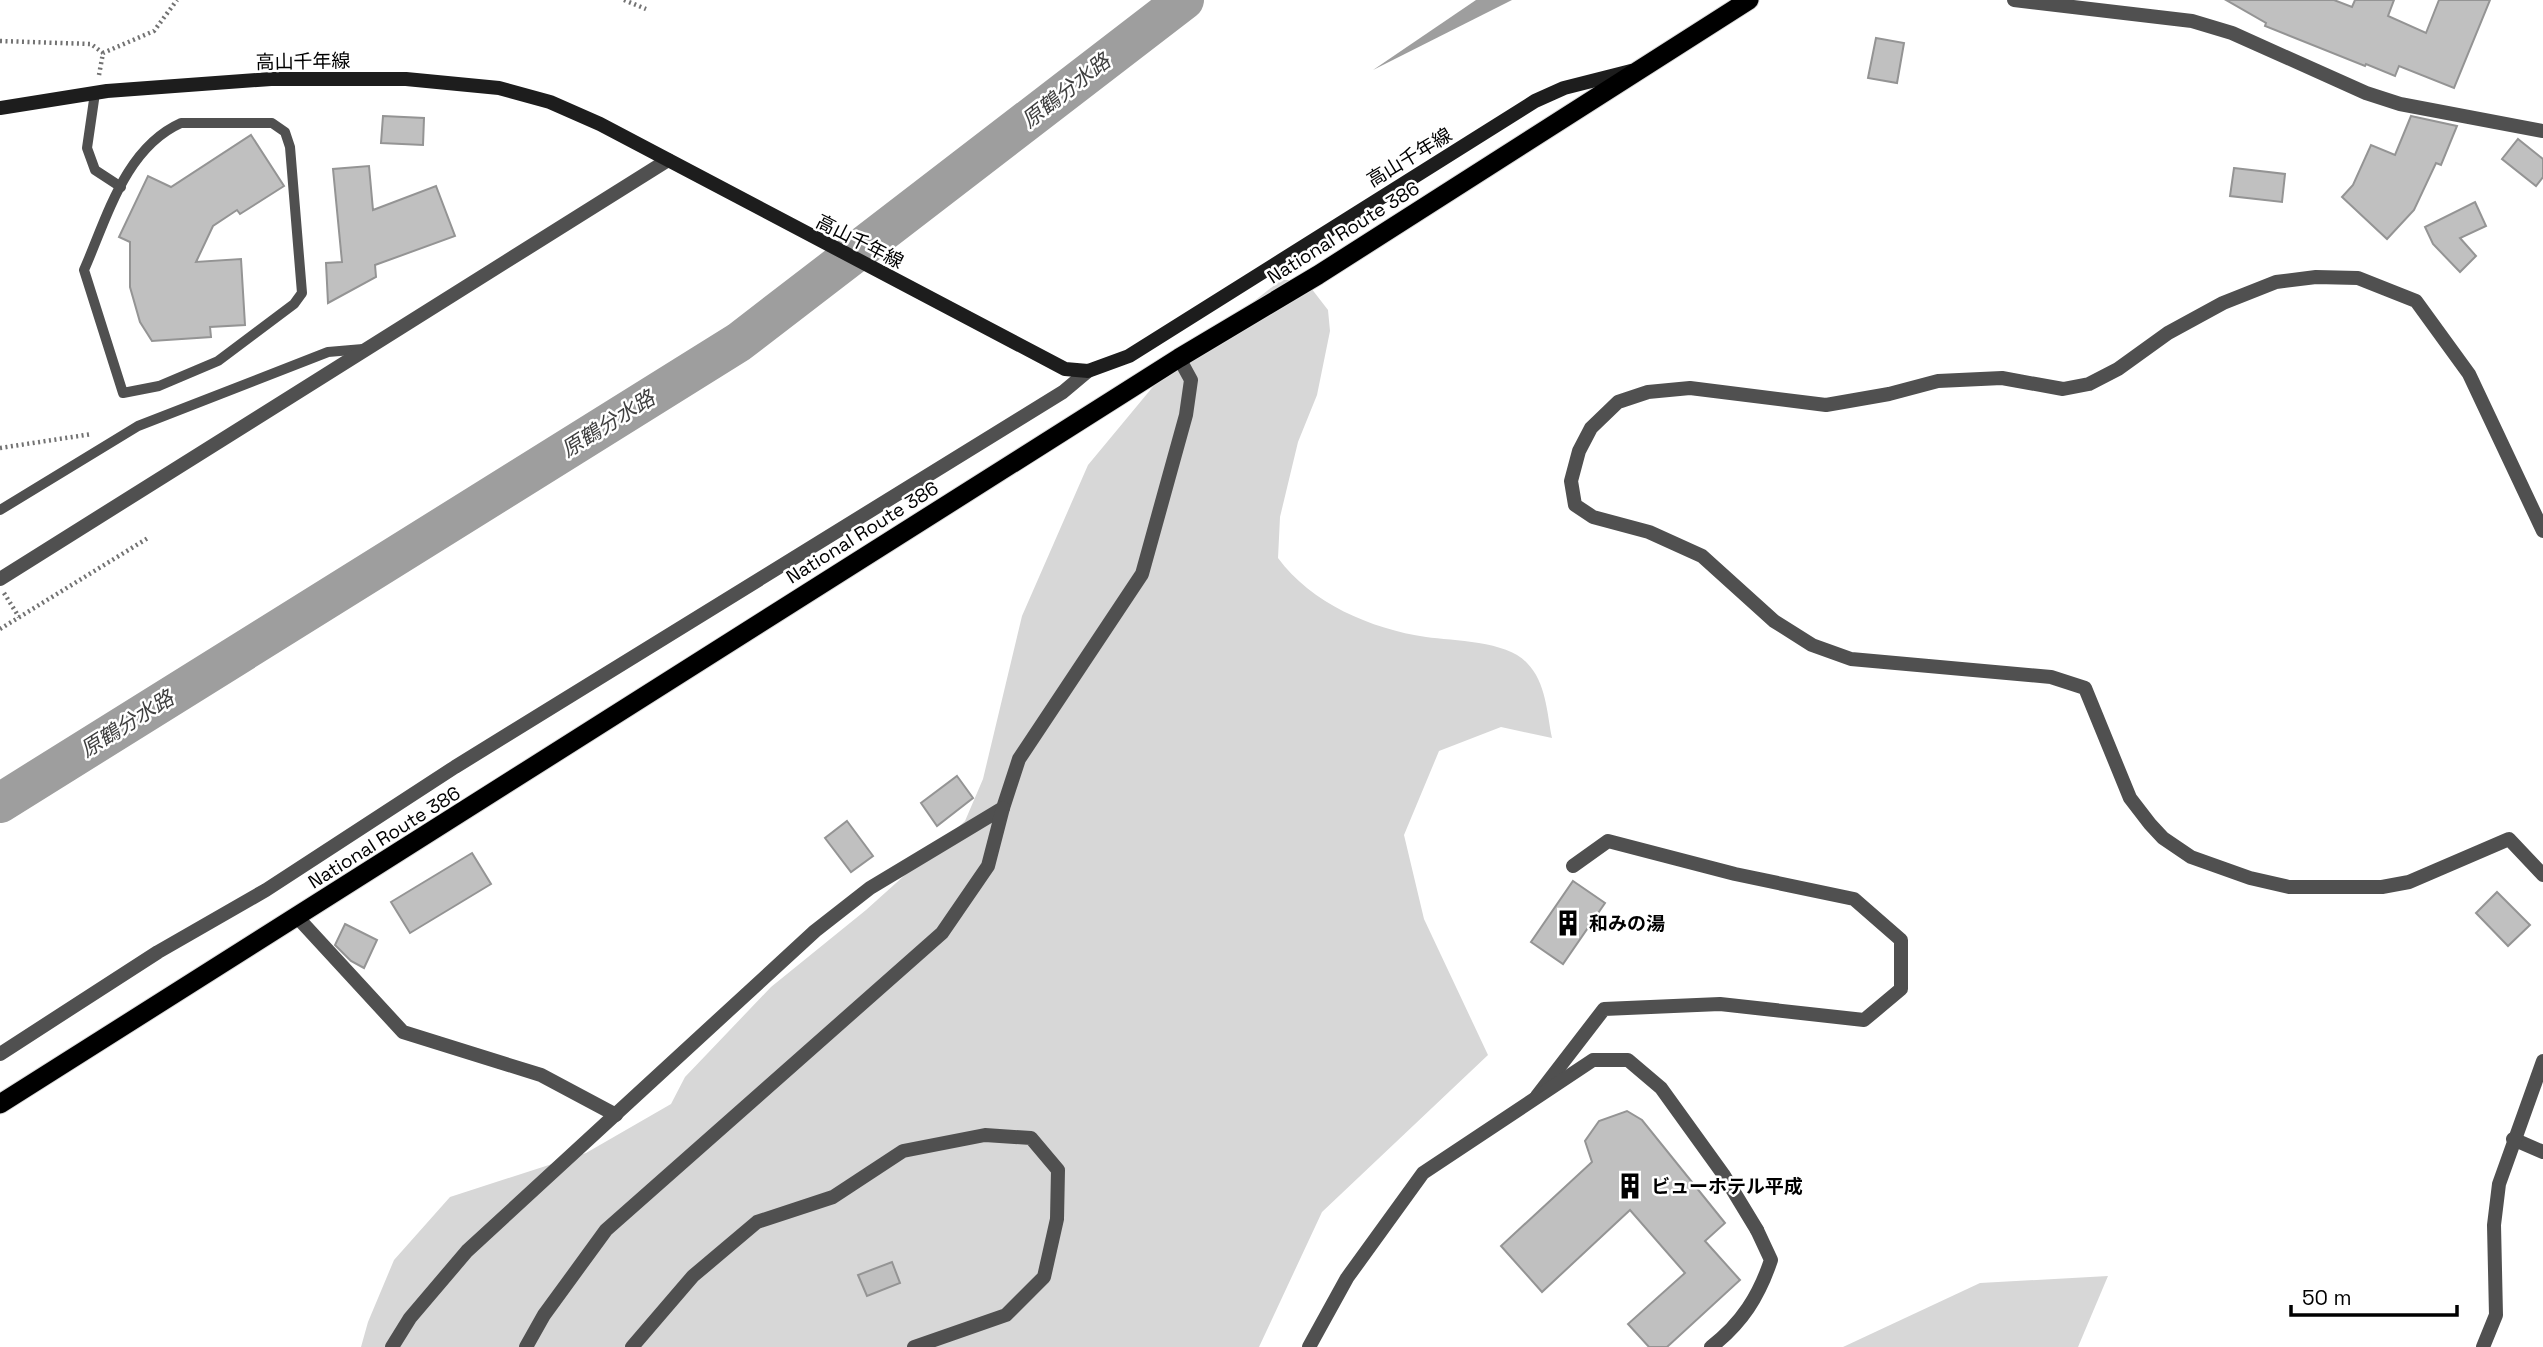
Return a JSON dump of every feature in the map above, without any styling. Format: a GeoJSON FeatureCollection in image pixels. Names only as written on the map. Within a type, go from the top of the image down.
{"type":"FeatureCollection","features":[{"type":"Feature","properties":{"kind":"highway","name":"National Route 386"},"geometry":{"type":"LineString","coordinates":[[0,1104],[298,918],[1179,358],[1341,261],[1551,128],[1635,70],[1749,0]]}},
{"type":"Feature","properties":{"kind":"main road","name":"高山千年線"},"geometry":{"type":"LineString","coordinates":[[0,108],[95,93],[271,79],[462,82],[550,102],[668,160],[687,173],[1065,369],[1088,371],[1129,356],[1535,101],[1564,88],[1635,70]]}},
{"type":"Feature","properties":{"kind":"street"},"geometry":{"type":"LineString","coordinates":[[2014,0],[2192,21],[2232,33],[2366,93],[2423,108],[2543,131]]}},
{"type":"Feature","properties":{"kind":"street"},"geometry":{"type":"LineString","coordinates":[[0,579],[668,160]]}},
{"type":"Feature","properties":{"kind":"street"},"geometry":{"type":"LineString","coordinates":[[2543,531],[2469,374],[2449,350],[2445,338],[2416,301],[2358,278],[2316,276],[2276,282],[2222,303],[2179,327],[2118,369],[2089,384],[2063,388],[2002,377],[1938,381],[1889,394],[1826,405],[1690,388],[1648,392],[1618,402],[1591,428],[1579,451],[1572,481],[1575,505],[1593,517],[1649,532],[1702,556],[1774,621],[1812,645],[1851,659],[2051,677],[2085,688],[2130,798],[2163,838],[2192,856],[2250,878],[2289,887],[2360,888],[2409,882],[2509,839],[2543,875]]}},
{"type":"Feature","properties":{"kind":"street"},"geometry":{"type":"LineString","coordinates":[[526,1347],[544,1315],[606,1230],[942,933],[988,866],[1018,759],[1142,574],[1186,415],[1191,380],[1179,358]]}},
{"type":"Feature","properties":{"kind":"street"},"geometry":{"type":"LineString","coordinates":[[0,1054],[159,952],[266,890],[455,767],[1063,392],[1088,371]]}},
{"type":"Feature","properties":{"kind":"street"},"geometry":{"type":"LineString","coordinates":[[392,1347],[410,1318],[467,1251],[815,931],[870,888],[1003,808]]}},
{"type":"Feature","properties":{"kind":"street"},"geometry":{"type":"LineString","coordinates":[[1536,1098],[1604,1009],[1720,1004],[1864,1020],[1901,989],[1901,940],[1854,899],[1735,874],[1608,841],[1573,866]]}},
{"type":"Feature","properties":{"kind":"street"},"geometry":{"type":"LineString","coordinates":[[298,918],[403,1032],[541,1075],[616,1115]]}},
{"type":"Feature","properties":{"kind":"street"},"geometry":{"type":"LineString","coordinates":[[1309,1347],[1347,1278],[1423,1173],[1592,1060],[1628,1060],[1661,1088],[1723,1174],[1772,1260],[1759,1295],[1711,1347]]}},
{"type":"Feature","properties":{"kind":"street"},"geometry":{"type":"LineString","coordinates":[[2483,1347],[2496,1315],[2494,1225],[2500,1184],[2513,1139],[2543,1061]]}},
{"type":"Feature","properties":{"kind":"street"},"geometry":{"type":"LineString","coordinates":[[632,1347],[693,1276],[757,1222],[833,1197],[902,1151],[985,1135],[1031,1138],[1058,1170],[1058,1219],[1044,1276],[1006,1315],[914,1347]]}},
{"type":"Feature","properties":{"kind":"street"},"geometry":{"type":"LineString","coordinates":[[2513,1139],[2543,1152]]}},
{"type":"Feature","properties":{"kind":"lane"},"geometry":{"type":"LineString","coordinates":[[95,93],[87,148],[95,170],[121,187]]}},
{"type":"Feature","properties":{"kind":"lane"},"geometry":{"type":"LineString","coordinates":[[181,123],[272,123],[285,132],[290,147],[302,293],[294,304],[218,361],[159,386],[123,393],[84,270],[121,187],[150,143],[164,131],[181,123]]}},
{"type":"Feature","properties":{"kind":"lane"},"geometry":{"type":"LineString","coordinates":[[0,510],[138,426],[328,352],[363,349]]}},
{"type":"Feature","properties":{"kind":"path"},"geometry":{"type":"LineString","coordinates":[[103,53],[154,31],[177,0]]}},
{"type":"Feature","properties":{"kind":"path"},"geometry":{"type":"LineString","coordinates":[[624,0],[646,9]]}},
{"type":"Feature","properties":{"kind":"path"},"geometry":{"type":"LineString","coordinates":[[0,41],[91,44],[103,53]]}},
{"type":"Feature","properties":{"kind":"path"},"geometry":{"type":"LineString","coordinates":[[95,93],[103,53]]}},
{"type":"Feature","properties":{"kind":"path"},"geometry":{"type":"LineString","coordinates":[[0,448],[94,433]]}},
{"type":"Feature","properties":{"kind":"path"},"geometry":{"type":"LineString","coordinates":[[0,629],[148,538]]}},
{"type":"Feature","properties":{"kind":"path"},"geometry":{"type":"LineString","coordinates":[[0,586],[19,617]]}},
{"type":"Feature","properties":{"kind":"shaded area"},"geometry":{"type":"Polygon","coordinates":[[[1476,0],[1512,0],[1373,70],[1476,0]]]}},
{"type":"Feature","properties":{"kind":"shaded area"},"geometry":{"type":"Polygon","coordinates":[[[1281,280],[1292,280],[1311,288],[1328,310],[1330,331],[1317,395],[1298,442],[1280,517],[1278,558],[1307,588],[1325,601],[1364,620],[1405,633],[1494,646],[1518,656],[1527,663],[1538,679],[1545,698],[1552,738],[1501,727],[1439,751],[1404,835],[1424,919],[1488,1055],[1322,1212],[1259,1347],[361,1347],[368,1322],[394,1260],[450,1197],[586,1153],[671,1104],[685,1077],[771,987],[866,910],[965,821],[983,779],[1022,616],[1088,465],[1166,371],[1281,280]]]}},
{"type":"Feature","properties":{"kind":"shaded area"},"geometry":{"type":"Polygon","coordinates":[[[2108,1276],[2078,1347],[1843,1347],[1980,1283],[2108,1276]]]}},
{"type":"Feature","properties":{"kind":"building"},"geometry":{"type":"Polygon","coordinates":[[[2226,0],[2334,0],[2352,7],[2355,0],[2394,0],[2388,16],[2426,33],[2439,0],[2490,0],[2454,88],[2399,66],[2395,76],[2366,64],[2365,66],[2265,26],[2266,23],[2226,0]]]}},
{"type":"Feature","properties":{"kind":"building"},"geometry":{"type":"Polygon","coordinates":[[[1876,38],[1904,43],[1897,83],[1868,78],[1876,38]]]}},
{"type":"Feature","properties":{"kind":"building"},"geometry":{"type":"Polygon","coordinates":[[[383,116],[424,118],[423,145],[381,143],[383,116]]]}},
{"type":"Feature","properties":{"kind":"building"},"geometry":{"type":"Polygon","coordinates":[[[2411,116],[2457,126],[2441,165],[2436,163],[2414,210],[2387,239],[2342,197],[2353,185],[2371,145],[2395,155],[2411,116]]]}},
{"type":"Feature","properties":{"kind":"building"},"geometry":{"type":"Polygon","coordinates":[[[251,135],[284,186],[240,214],[237,210],[213,226],[196,262],[241,259],[245,325],[210,327],[211,337],[152,341],[140,322],[130,287],[130,242],[119,237],[148,176],[171,187],[251,135]]]}},
{"type":"Feature","properties":{"kind":"building"},"geometry":{"type":"Polygon","coordinates":[[[2518,139],[2543,159],[2543,177],[2536,186],[2502,159],[2518,139]]]}},
{"type":"Feature","properties":{"kind":"building"},"geometry":{"type":"Polygon","coordinates":[[[369,166],[373,210],[436,186],[455,236],[375,265],[376,277],[328,303],[326,263],[342,262],[333,169],[369,166]]]}},
{"type":"Feature","properties":{"kind":"building"},"geometry":{"type":"Polygon","coordinates":[[[2234,168],[2285,174],[2282,202],[2230,196],[2234,168]]]}},
{"type":"Feature","properties":{"kind":"building"},"geometry":{"type":"Polygon","coordinates":[[[2475,202],[2486,226],[2460,238],[2476,256],[2460,272],[2433,244],[2425,227],[2475,202]]]}},
{"type":"Feature","properties":{"kind":"building"},"geometry":{"type":"Polygon","coordinates":[[[957,776],[973,798],[937,826],[921,803],[957,776]]]}},
{"type":"Feature","properties":{"kind":"building"},"geometry":{"type":"Polygon","coordinates":[[[847,821],[873,856],[851,872],[825,838],[847,821]]]}},
{"type":"Feature","properties":{"kind":"building"},"geometry":{"type":"Polygon","coordinates":[[[472,853],[491,884],[410,933],[391,902],[472,853]]]}},
{"type":"Feature","properties":{"kind":"building","name":"和みの湯"},"geometry":{"type":"Polygon","coordinates":[[[1573,881],[1605,903],[1563,964],[1531,942],[1573,881]]]}},
{"type":"Feature","properties":{"kind":"building"},"geometry":{"type":"Polygon","coordinates":[[[2497,892],[2530,925],[2508,946],[2476,913],[2497,892]]]}},
{"type":"Feature","properties":{"kind":"building"},"geometry":{"type":"Polygon","coordinates":[[[345,924],[377,940],[364,968],[351,961],[335,945],[345,924]]]}},
{"type":"Feature","properties":{"kind":"building","name":"ビューホテル平成"},"geometry":{"type":"Polygon","coordinates":[[[1627,1111],[1642,1120],[1725,1223],[1705,1241],[1740,1280],[1667,1347],[1649,1347],[1628,1324],[1685,1273],[1630,1210],[1542,1292],[1501,1246],[1592,1162],[1585,1141],[1599,1121],[1627,1111]]]}},
{"type":"Feature","properties":{"kind":"building"},"geometry":{"type":"Polygon","coordinates":[[[892,1262],[900,1283],[867,1296],[858,1275],[892,1262]]]}},
{"type":"Feature","properties":{"kind":"waterway","name":"原鶴分水路"},"geometry":{"type":"LineString","coordinates":[[0,803],[739,342],[1184,0]]}},
{"type":"Feature","properties":{"kind":"place","name":"和みの湯"},"geometry":{"type":"Point","coordinates":[1568,923]}},
{"type":"Feature","properties":{"kind":"place","name":"ビューホテル平成"},"geometry":{"type":"Point","coordinates":[1630,1186]}}]}
